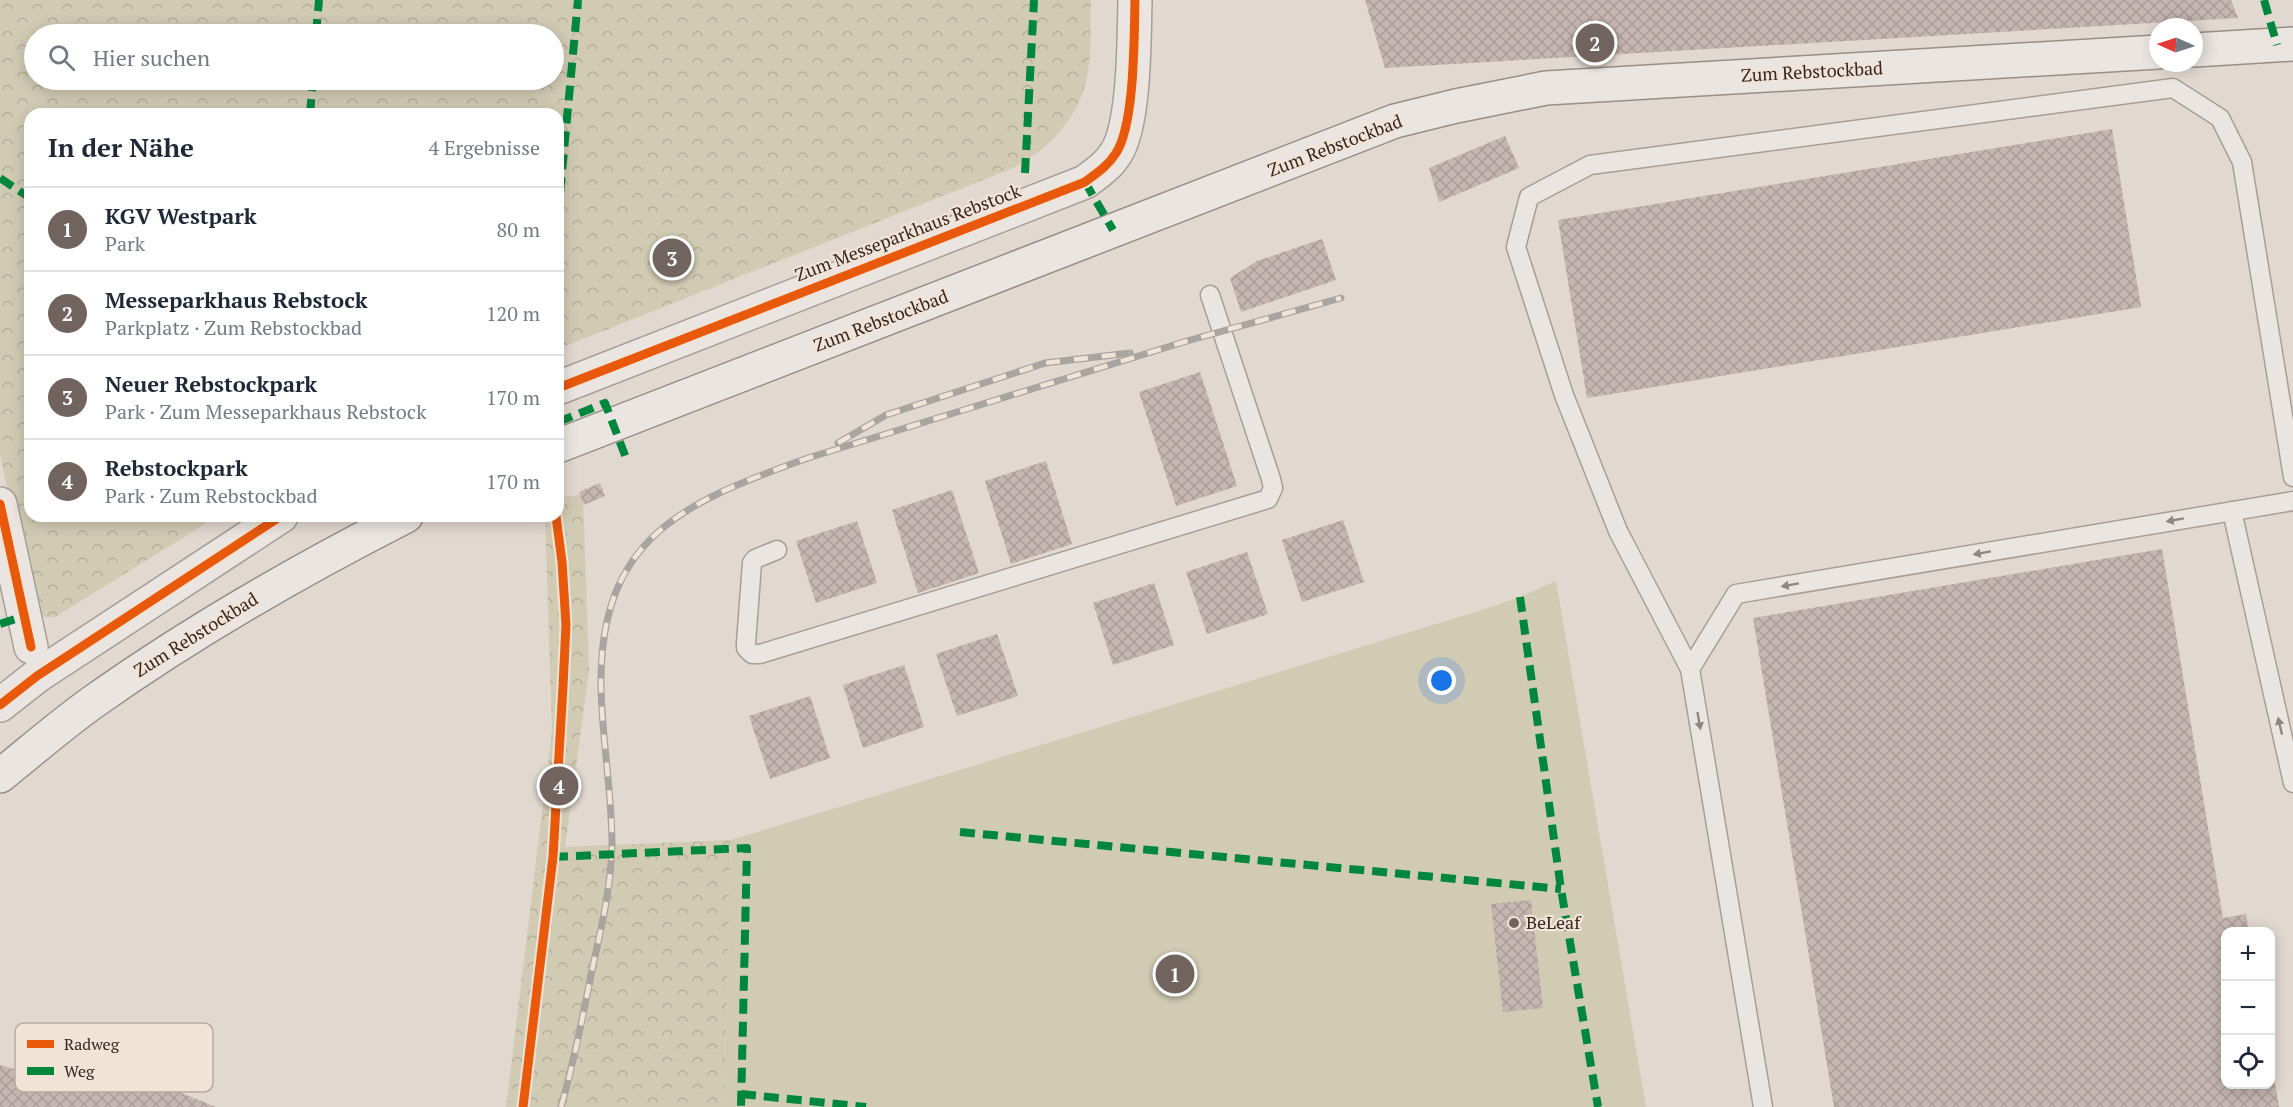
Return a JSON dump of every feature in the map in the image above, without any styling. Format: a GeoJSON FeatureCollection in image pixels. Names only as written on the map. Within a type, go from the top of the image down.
{"type":"FeatureCollection","features":[{"type":"Feature","properties":{"kind":"main road","name":"Zum Messeparkhaus Rebstock"},"geometry":{"type":"LineString","coordinates":[[564,386],[1085,182],[1104,169],[1117,152],[1124,137],[1132,79],[1135,0]]}},
{"type":"Feature","properties":{"kind":"main road"},"geometry":{"type":"LineString","coordinates":[[2203,49],[2293,44]]}},
{"type":"Feature","properties":{"kind":"main road","name":"Zum Rebstockbad"},"geometry":{"type":"LineString","coordinates":[[564,444],[1395,121],[1546,88],[2149,53]]}},
{"type":"Feature","properties":{"kind":"main road"},"geometry":{"type":"LineString","coordinates":[[0,504],[19,629]]}},
{"type":"Feature","properties":{"kind":"main road"},"geometry":{"type":"LineString","coordinates":[[0,705],[37,676],[272,522]]}},
{"type":"Feature","properties":{"kind":"main road","name":"Zum Rebstockbad"},"geometry":{"type":"LineString","coordinates":[[0,776],[91,703],[173,649],[264,593],[394,522]]}},
{"type":"Feature","properties":{"kind":"lane"},"geometry":{"type":"LineString","coordinates":[[1763,1107],[1690,669],[1618,531],[1564,395],[1516,247],[1529,196],[1590,165],[2173,88],[2220,118],[2242,162],[2293,477]]}},
{"type":"Feature","properties":{"kind":"lane"},"geometry":{"type":"LineString","coordinates":[[777,550],[755,559],[752,563],[746,643],[752,654],[760,654],[1268,499],[1273,488],[1210,295]]}},
{"type":"Feature","properties":{"kind":"lane"},"geometry":{"type":"LineString","coordinates":[[1690,669],[1736,594],[2293,501]]}},
{"type":"Feature","properties":{"kind":"lane"},"geometry":{"type":"LineString","coordinates":[[2232,511],[2293,783]]}},
{"type":"Feature","properties":{"kind":"green space"},"geometry":{"type":"Polygon","coordinates":[[[0,0],[1091,0],[1090,59],[1083,93],[1077,107],[1060,131],[1050,142],[1026,160],[1013,168],[564,347],[564,108],[24,108],[24,522],[208,522],[55,617],[45,617],[32,607],[0,454],[0,0]]]}},
{"type":"Feature","properties":{"kind":"green space"},"geometry":{"type":"Polygon","coordinates":[[[583,494],[589,671],[565,847],[731,840],[724,1107],[506,1107],[552,731],[545,522],[564,522],[564,497],[583,494]]]}},
{"type":"Feature","properties":{"kind":"green space"},"geometry":{"type":"Polygon","coordinates":[[[1556,581],[1646,1107],[724,1107],[731,840],[1485,609],[1556,581]]]}},
{"type":"Feature","properties":{"kind":"building"},"geometry":{"type":"Polygon","coordinates":[[[1365,0],[2231,0],[2238,18],[2203,20],[2203,18],[2149,18],[2149,23],[1385,68],[1365,0]]]}},
{"type":"Feature","properties":{"kind":"building"},"geometry":{"type":"Polygon","coordinates":[[[2112,129],[2141,307],[1587,398],[1558,220],[2112,129]]]}},
{"type":"Feature","properties":{"kind":"building"},"geometry":{"type":"Polygon","coordinates":[[[1505,136],[1519,168],[1439,202],[1429,168],[1505,136]]]}},
{"type":"Feature","properties":{"kind":"building"},"geometry":{"type":"Polygon","coordinates":[[[1322,239],[1336,280],[1241,312],[1230,278],[1257,261],[1322,239]]]}},
{"type":"Feature","properties":{"kind":"building"},"geometry":{"type":"Polygon","coordinates":[[[1200,372],[1237,486],[1176,506],[1139,392],[1200,372]]]}},
{"type":"Feature","properties":{"kind":"building"},"geometry":{"type":"Polygon","coordinates":[[[1046,461],[1072,544],[1011,564],[985,481],[1046,461]]]}},
{"type":"Feature","properties":{"kind":"building"},"geometry":{"type":"Polygon","coordinates":[[[600,483],[605,496],[584,505],[579,492],[600,483]]]}},
{"type":"Feature","properties":{"kind":"building"},"geometry":{"type":"Polygon","coordinates":[[[952,490],[979,573],[918,593],[892,510],[952,490]]]}},
{"type":"Feature","properties":{"kind":"building"},"geometry":{"type":"Polygon","coordinates":[[[1343,520],[1364,582],[1302,602],[1282,540],[1343,520]]]}},
{"type":"Feature","properties":{"kind":"building"},"geometry":{"type":"Polygon","coordinates":[[[857,521],[877,583],[816,603],[796,541],[857,521]]]}},
{"type":"Feature","properties":{"kind":"building"},"geometry":{"type":"Polygon","coordinates":[[[2162,549],[2223,918],[2246,914],[2248,927],[2221,927],[2221,1089],[2275,1089],[2275,1084],[2279,1107],[1834,1107],[1753,618],[2162,549]]]}},
{"type":"Feature","properties":{"kind":"building"},"geometry":{"type":"Polygon","coordinates":[[[1247,552],[1268,614],[1207,634],[1186,572],[1247,552]]]}},
{"type":"Feature","properties":{"kind":"building"},"geometry":{"type":"Polygon","coordinates":[[[1154,583],[1174,645],[1113,665],[1093,603],[1154,583]]]}},
{"type":"Feature","properties":{"kind":"building"},"geometry":{"type":"Polygon","coordinates":[[[997,634],[1018,696],[957,716],[936,654],[997,634]]]}},
{"type":"Feature","properties":{"kind":"building"},"geometry":{"type":"Polygon","coordinates":[[[904,665],[924,727],[863,748],[843,685],[904,665]]]}},
{"type":"Feature","properties":{"kind":"building"},"geometry":{"type":"Polygon","coordinates":[[[810,696],[830,758],[770,779],[749,716],[810,696]]]}},
{"type":"Feature","properties":{"kind":"building"},"geometry":{"type":"Polygon","coordinates":[[[1531,900],[1543,1008],[1503,1012],[1491,904],[1531,900]]]}},
{"type":"Feature","properties":{"kind":"building"},"geometry":{"type":"Polygon","coordinates":[[[0,1065],[15,1069],[15,1092],[179,1092],[216,1107],[0,1107],[0,1065]]]}},
{"type":"Feature","properties":{"kind":"railway"},"geometry":{"type":"LineString","coordinates":[[561,1107],[602,924],[611,861],[610,805],[601,687],[604,636],[615,594],[633,560],[657,533],[687,510],[723,491],[808,458],[1187,341],[1341,298]]}},
{"type":"Feature","properties":{"kind":"railway"},"geometry":{"type":"LineString","coordinates":[[838,443],[886,415],[1045,363],[1130,353]]}},
{"type":"Feature","properties":{"kind":"marked path"},"geometry":{"type":"LineString","coordinates":[[317,24],[319,0]]}},
{"type":"Feature","properties":{"kind":"marked path"},"geometry":{"type":"LineString","coordinates":[[564,150],[578,0]]}},
{"type":"Feature","properties":{"kind":"marked path"},"geometry":{"type":"LineString","coordinates":[[1025,173],[1034,0]]}},
{"type":"Feature","properties":{"kind":"marked path"},"geometry":{"type":"LineString","coordinates":[[2264,0],[2277,45]]}},
{"type":"Feature","properties":{"kind":"marked path"},"geometry":{"type":"LineString","coordinates":[[311,108],[312,90]]}},
{"type":"Feature","properties":{"kind":"marked path"},"geometry":{"type":"LineString","coordinates":[[0,178],[24,194]]}},
{"type":"Feature","properties":{"kind":"marked path"},"geometry":{"type":"LineString","coordinates":[[1085,182],[1113,230]]}},
{"type":"Feature","properties":{"kind":"marked path"},"geometry":{"type":"LineString","coordinates":[[564,420],[605,403],[628,463]]}},
{"type":"Feature","properties":{"kind":"marked path"},"geometry":{"type":"LineString","coordinates":[[1520,597],[1561,889],[1598,1107]]}},
{"type":"Feature","properties":{"kind":"marked path"},"geometry":{"type":"LineString","coordinates":[[0,624],[25,616]]}},
{"type":"Feature","properties":{"kind":"marked path"},"geometry":{"type":"LineString","coordinates":[[960,832],[1561,889]]}},
{"type":"Feature","properties":{"kind":"marked path"},"geometry":{"type":"LineString","coordinates":[[553,857],[747,848],[741,1107]]}},
{"type":"Feature","properties":{"kind":"marked path"},"geometry":{"type":"LineString","coordinates":[[741,1094],[866,1107]]}},
{"type":"Feature","properties":{"kind":"cycle path"},"geometry":{"type":"LineString","coordinates":[[564,386],[1085,182],[1102,169],[1116,153],[1127,122],[1134,57],[1135,0]]}},
{"type":"Feature","properties":{"kind":"cycle path"},"geometry":{"type":"LineString","coordinates":[[0,504],[31,647]]}},
{"type":"Feature","properties":{"kind":"cycle path"},"geometry":{"type":"LineString","coordinates":[[0,705],[37,676],[272,522]]}},
{"type":"Feature","properties":{"kind":"cycle path"},"geometry":{"type":"LineString","coordinates":[[523,1107],[553,857],[563,686],[566,625],[557,522]]}},
{"type":"Feature","properties":{"kind":"place","name":"Messeparkhaus Rebstock"},"geometry":{"type":"Point","coordinates":[1595,43]}},
{"type":"Feature","properties":{"kind":"place","name":"Neuer Rebstockpark"},"geometry":{"type":"Point","coordinates":[672,258]}},
{"type":"Feature","properties":{"kind":"place","name":"Rebstockpark"},"geometry":{"type":"Point","coordinates":[559,786]}},
{"type":"Feature","properties":{"kind":"place","name":"BeLeaf"},"geometry":{"type":"Point","coordinates":[1514,923]}},
{"type":"Feature","properties":{"kind":"place","name":"KGV Westpark"},"geometry":{"type":"Point","coordinates":[1175,974]}}]}
